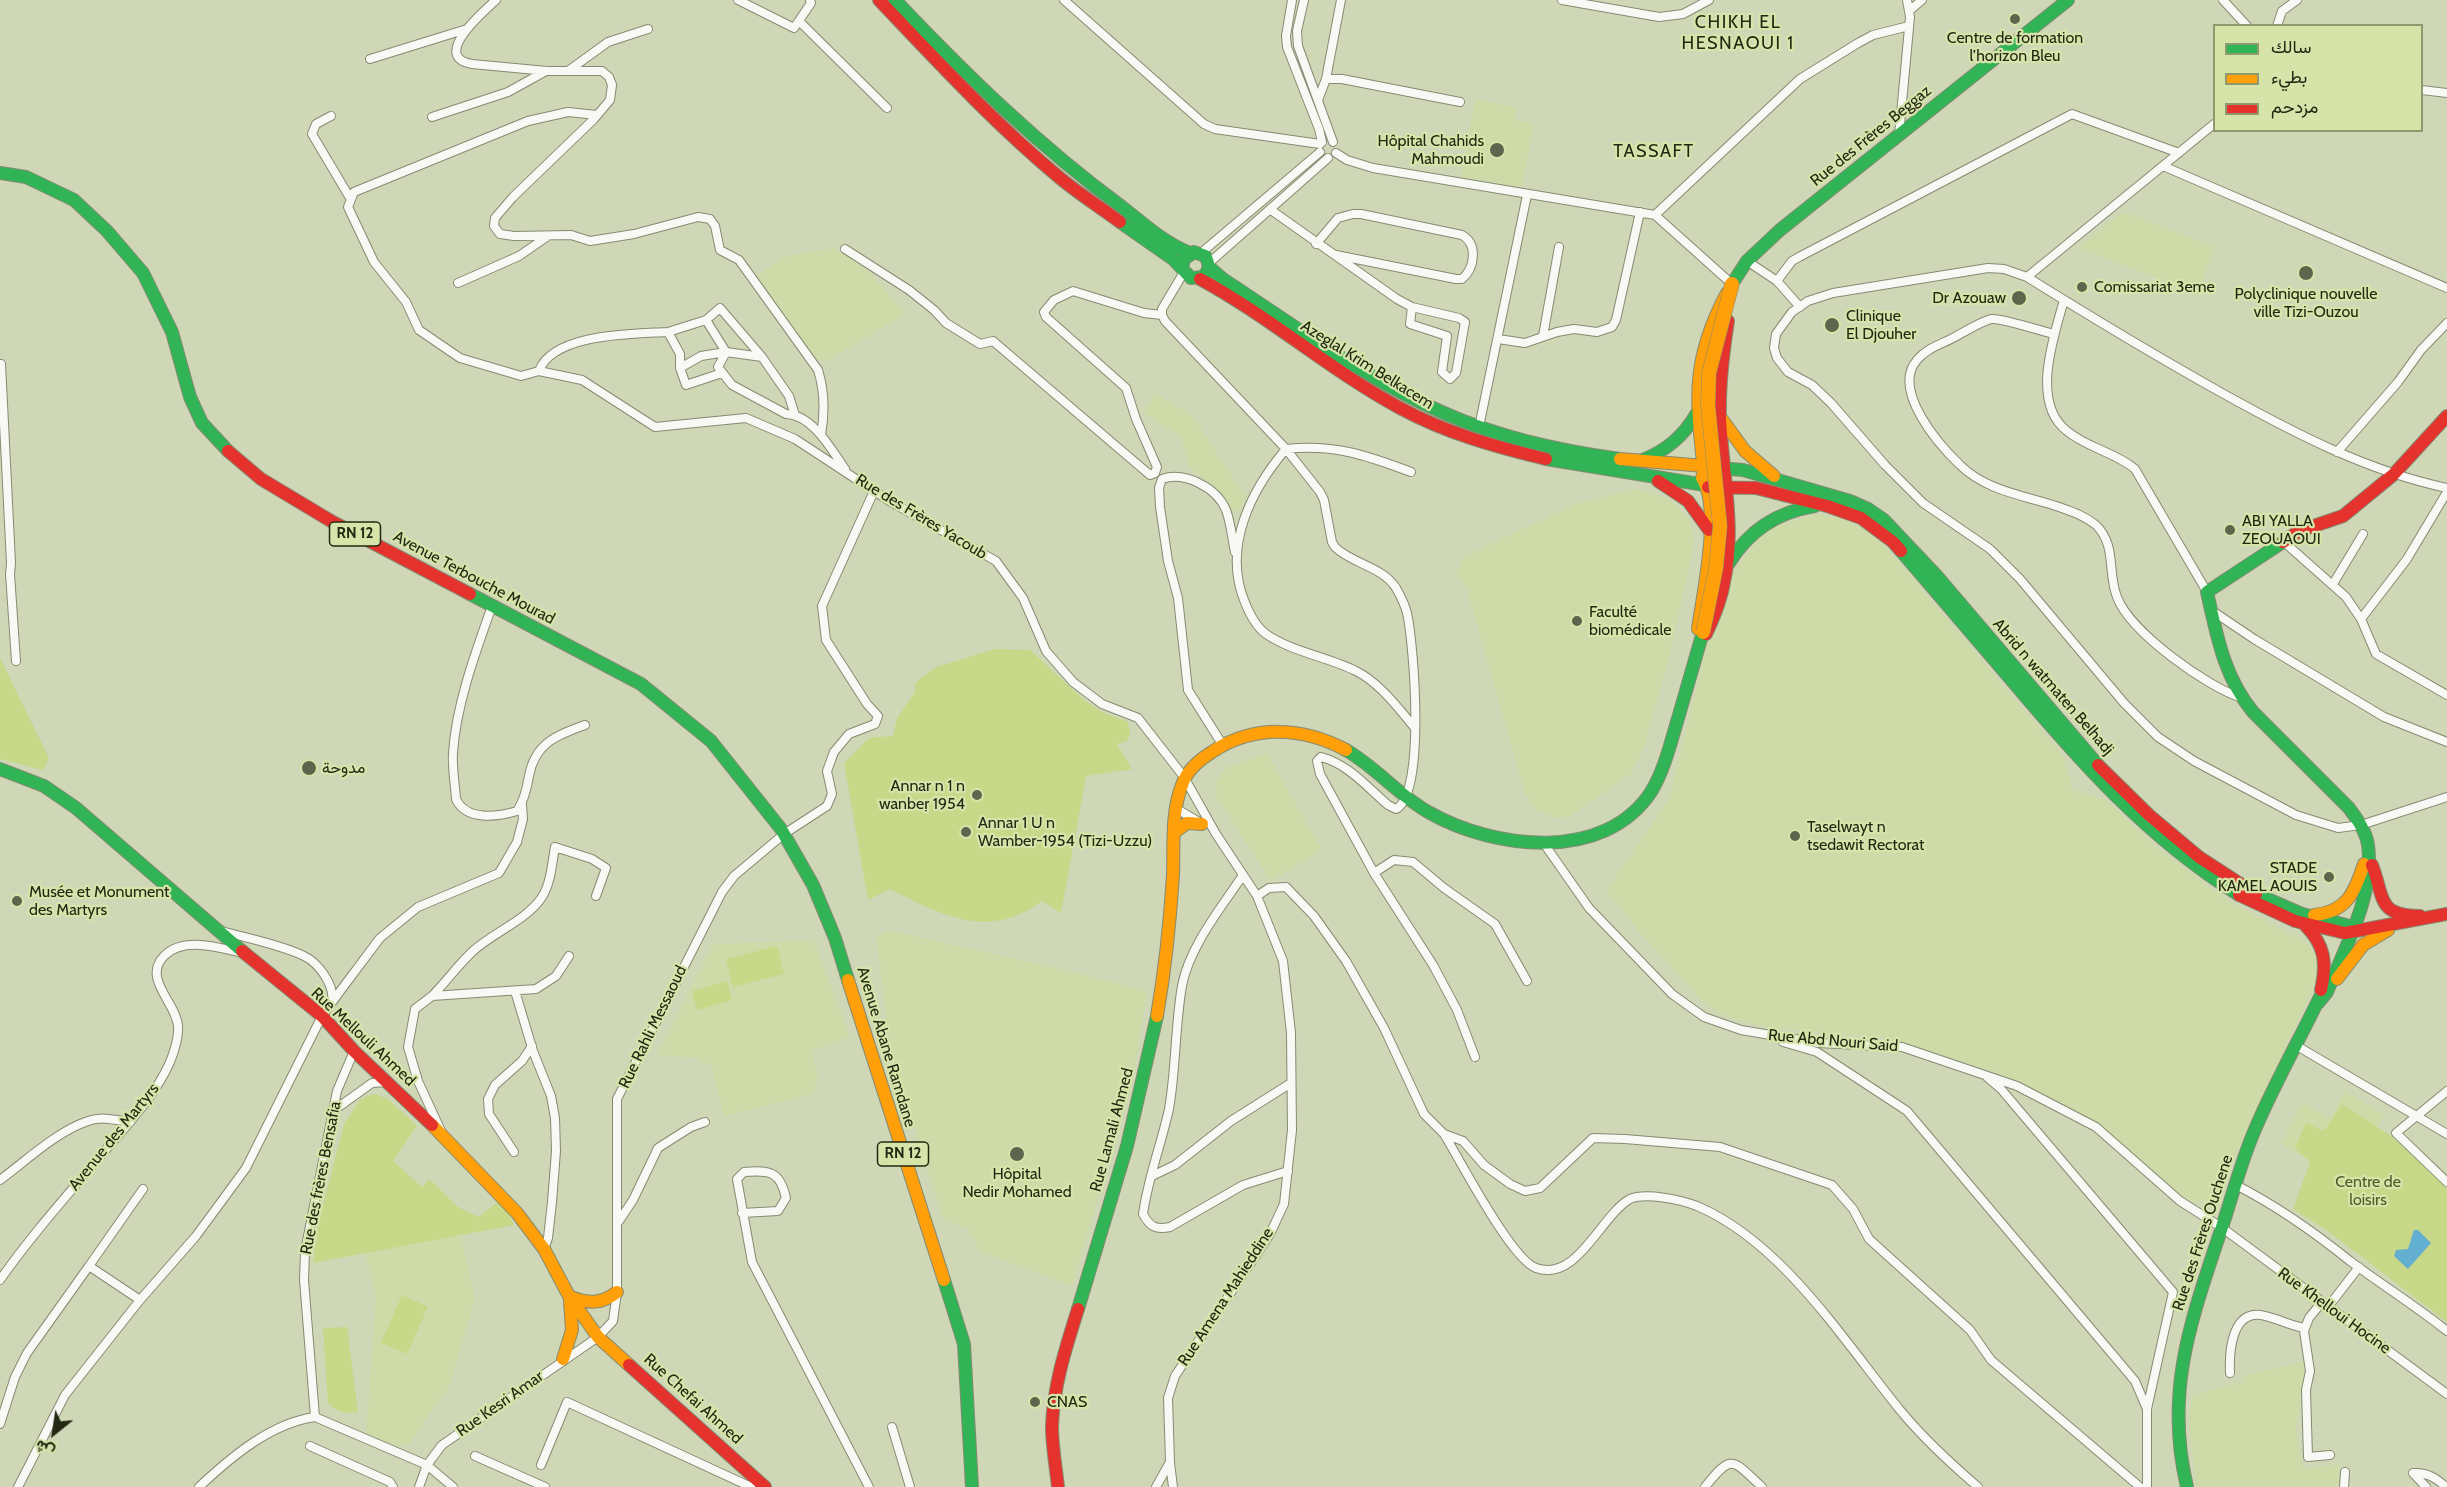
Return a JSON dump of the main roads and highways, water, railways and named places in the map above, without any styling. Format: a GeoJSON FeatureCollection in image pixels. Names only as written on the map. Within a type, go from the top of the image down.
{"type":"FeatureCollection","features":[{"type":"Feature","properties":{"kind":"main road"},"geometry":{"type":"LineString","coordinates":[[879,0],[959,84],[1062,180],[1191,278],[1200,279],[1206,274],[1202,259],[1184,259],[1183,270]]}},
{"type":"Feature","properties":{"kind":"main road","name":"Azeglal Krim Belkacem"},"geometry":{"type":"LineString","coordinates":[[895,0],[954,64],[1044,148],[1085,182],[1172,245],[1202,259],[1223,279],[1400,394],[1479,427],[1576,452],[1715,476]]}},
{"type":"Feature","properties":{"kind":"main road","name":"Rue des Frères Beggaz"},"geometry":{"type":"LineString","coordinates":[[1715,476],[1697,413],[1700,374],[1716,311],[1747,261],[1780,230],[2068,0]]}},
{"type":"Feature","properties":{"kind":"main road","name":"Avenue Terbouche Mourad"},"geometry":{"type":"LineString","coordinates":[[0,173],[26,177],[74,201],[107,231],[143,273],[172,332],[190,396],[202,423],[234,458],[261,479],[331,521],[641,684],[711,741],[784,834]]}},
{"type":"Feature","properties":{"kind":"main road","name":"Azeglal Krim Belkacem"},"geometry":{"type":"LineString","coordinates":[[1200,279],[1374,392],[1432,424],[1486,444],[1649,477],[1715,476]]}},
{"type":"Feature","properties":{"kind":"main road"},"geometry":{"type":"LineString","coordinates":[[1701,638],[1698,624],[1711,534],[1720,416],[1720,382],[1732,284]]}},
{"type":"Feature","properties":{"kind":"main road"},"geometry":{"type":"LineString","coordinates":[[1701,638],[1716,568],[1720,526],[1708,406],[1709,373],[1732,284]]}},
{"type":"Feature","properties":{"kind":"main road"},"geometry":{"type":"LineString","coordinates":[[1639,462],[1667,449],[1679,439],[1697,413]]}},
{"type":"Feature","properties":{"kind":"main road"},"geometry":{"type":"LineString","coordinates":[[1720,416],[1745,451],[1766,470],[1791,485]]}},
{"type":"Feature","properties":{"kind":"main road"},"geometry":{"type":"LineString","coordinates":[[1715,476],[1827,506],[1861,518],[1893,542],[2107,789],[2165,842],[2239,897],[2258,908],[2303,919],[2338,910],[2354,892],[2367,860],[2368,842],[2361,825],[2343,800],[2242,699],[2228,671],[2207,592],[2299,531],[2343,516],[2392,475],[2447,416]]}},
{"type":"Feature","properties":{"kind":"main road","name":"Abrid n watmaten Belhadj"},"geometry":{"type":"LineString","coordinates":[[1715,476],[1743,470],[1850,501],[1868,509],[1884,520],[1936,575],[2117,785],[2191,850],[2224,875],[2303,919],[2348,929],[2402,925]]}},
{"type":"Feature","properties":{"kind":"main road"},"geometry":{"type":"LineString","coordinates":[[1701,638],[1718,606],[1727,567],[1730,530],[1715,476]]}},
{"type":"Feature","properties":{"kind":"main road"},"geometry":{"type":"LineString","coordinates":[[1649,477],[1672,488],[1692,504],[1711,534]]}},
{"type":"Feature","properties":{"kind":"main road"},"geometry":{"type":"LineString","coordinates":[[1727,567],[1742,543],[1762,525],[1800,508],[1827,506]]}},
{"type":"Feature","properties":{"kind":"main road","name":"Rue Lamali Ahmed"},"geometry":{"type":"LineString","coordinates":[[1058,1487],[1052,1418],[1062,1363],[1095,1256],[1134,1115],[1160,1002],[1167,955],[1177,809],[1184,777],[1222,744],[1246,735],[1274,732],[1300,734],[1327,741],[1351,752],[1426,811],[1472,830],[1521,842],[1545,845],[1576,841],[1602,833],[1631,813],[1653,788],[1667,756],[1701,638]]}},
{"type":"Feature","properties":{"kind":"main road","name":"Rue Mellouli Ahmed"},"geometry":{"type":"LineString","coordinates":[[0,769],[44,786],[76,808],[244,953],[322,1016],[517,1213],[544,1249],[569,1296],[598,1337]]}},
{"type":"Feature","properties":{"kind":"main road"},"geometry":{"type":"LineString","coordinates":[[1175,832],[1187,823],[1202,824]]}},
{"type":"Feature","properties":{"kind":"main road","name":"Avenue Abane Ramdane"},"geometry":{"type":"LineString","coordinates":[[784,834],[813,885],[835,938],[964,1344],[972,1487]]}},
{"type":"Feature","properties":{"kind":"main road"},"geometry":{"type":"LineString","coordinates":[[2367,860],[2375,871],[2378,890],[2385,906],[2398,915],[2446,914]]}},
{"type":"Feature","properties":{"kind":"main road","name":"Rue des Frères Ouchene"},"geometry":{"type":"LineString","coordinates":[[2187,1487],[2181,1462],[2177,1418],[2180,1372],[2193,1315],[2255,1129],[2322,995],[2367,885],[2367,860]]}},
{"type":"Feature","properties":{"kind":"main road"},"geometry":{"type":"LineString","coordinates":[[2322,995],[2368,939],[2402,925],[2446,914]]}},
{"type":"Feature","properties":{"kind":"main road"},"geometry":{"type":"LineString","coordinates":[[2303,919],[2326,956],[2322,995]]}},
{"type":"Feature","properties":{"kind":"main road"},"geometry":{"type":"LineString","coordinates":[[569,1296],[586,1304],[598,1303],[608,1300],[617,1292]]}},
{"type":"Feature","properties":{"kind":"main road"},"geometry":{"type":"LineString","coordinates":[[563,1359],[573,1335],[574,1318],[569,1296]]}},
{"type":"Feature","properties":{"kind":"main road","name":"Rue Chefai Ahmed"},"geometry":{"type":"LineString","coordinates":[[598,1337],[765,1487]]}},
{"type":"Feature","properties":{"kind":"water"},"geometry":{"type":"Polygon","coordinates":[[[2414,1230],[2418,1230],[2431,1243],[2408,1269],[2394,1256],[2396,1250],[2408,1249],[2414,1230]]]}},
{"type":"Feature","properties":{"kind":"place","name":"Centre de formation l’horizon Bleu"},"geometry":{"type":"Point","coordinates":[2015,19]}},
{"type":"Feature","properties":{"kind":"place","name":"Hôpital Chahids Mahmoudi"},"geometry":{"type":"Point","coordinates":[1497,150]}},
{"type":"Feature","properties":{"kind":"place","name":"Polyclinique nouvelle ville Tizi-Ouzou"},"geometry":{"type":"Point","coordinates":[2306,273]}},
{"type":"Feature","properties":{"kind":"place","name":"Comissariat 3eme"},"geometry":{"type":"Point","coordinates":[2082,287]}},
{"type":"Feature","properties":{"kind":"place","name":"Dr Azouaw"},"geometry":{"type":"Point","coordinates":[2019,298]}},
{"type":"Feature","properties":{"kind":"place","name":"Clinique El Djouher"},"geometry":{"type":"Point","coordinates":[1832,325]}},
{"type":"Feature","properties":{"kind":"place","name":"ABI YALLA ZEOUAOUI"},"geometry":{"type":"Point","coordinates":[2230,530]}},
{"type":"Feature","properties":{"kind":"place","name":"Faculté biomédicale"},"geometry":{"type":"Point","coordinates":[1577,621]}},
{"type":"Feature","properties":{"kind":"place","name":"مدوحة"},"geometry":{"type":"Point","coordinates":[309,768]}},
{"type":"Feature","properties":{"kind":"place","name":"Annar n 1 n wanbeṛ 1954"},"geometry":{"type":"Point","coordinates":[977,795]}},
{"type":"Feature","properties":{"kind":"place","name":"Annar 1 U n Wamber-1954 (Tizi-Uzzu)"},"geometry":{"type":"Point","coordinates":[966,832]}},
{"type":"Feature","properties":{"kind":"place","name":"Taselwayt n tsedawit Rectorat"},"geometry":{"type":"Point","coordinates":[1795,836]}},
{"type":"Feature","properties":{"kind":"place","name":"STADE KAMEL AOUIS"},"geometry":{"type":"Point","coordinates":[2329,877]}},
{"type":"Feature","properties":{"kind":"place","name":"Musée et Monument des Martyrs"},"geometry":{"type":"Point","coordinates":[17,901]}},
{"type":"Feature","properties":{"kind":"place","name":"Hôpital Nedir Mohamed"},"geometry":{"type":"Point","coordinates":[1017,1154]}},
{"type":"Feature","properties":{"kind":"place","name":"CNAS"},"geometry":{"type":"Point","coordinates":[1035,1402]}},
{"type":"Feature","properties":{"kind":"district","name":"CHIKH EL HESNAOUI 1"},"geometry":{"type":"Point","coordinates":[1738,33]}},
{"type":"Feature","properties":{"kind":"district","name":"TASSAFT"},"geometry":{"type":"Point","coordinates":[1654,152]}},
{"type":"Feature","properties":{"kind":"park label","name":"Centre de loisirs"},"geometry":{"type":"Point","coordinates":[2368,1191]}}]}
